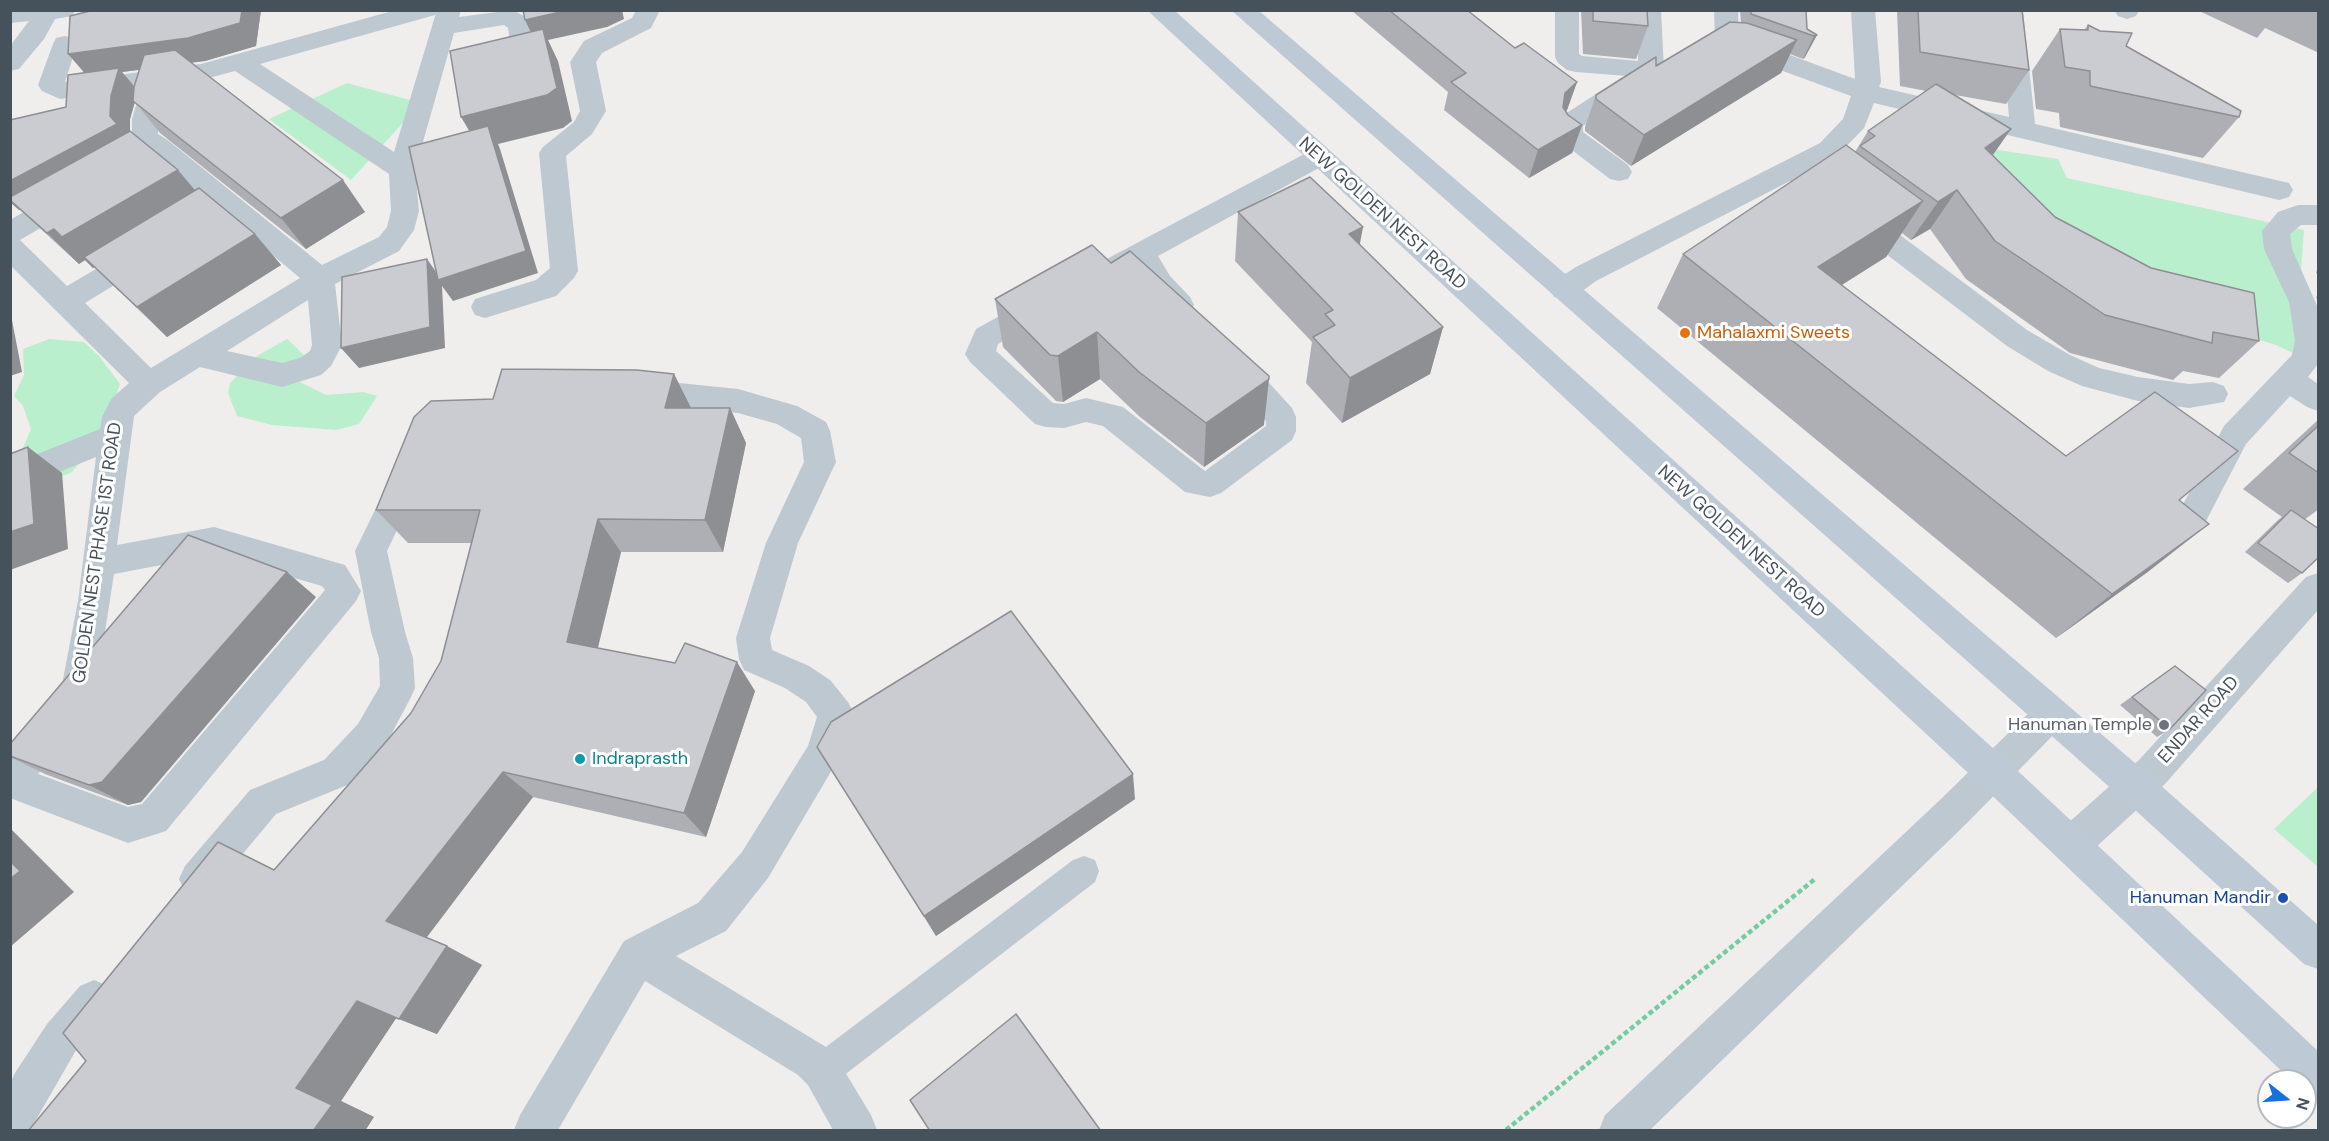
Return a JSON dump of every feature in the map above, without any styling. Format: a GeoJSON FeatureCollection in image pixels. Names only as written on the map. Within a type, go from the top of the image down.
{"type":"FeatureCollection","features":[{"type":"Feature","properties":{"kind":"main road","name":"NEW GOLDEN NEST ROAD"},"geometry":{"type":"LineString","coordinates":[[1159,10],[1992,771],[2319,1078]]}},
{"type":"Feature","properties":{"kind":"main road"},"geometry":{"type":"LineString","coordinates":[[1244,10],[2052,713],[2319,950]]}},
{"type":"Feature","properties":{"kind":"street"},"geometry":{"type":"LineString","coordinates":[[485,307],[546,288],[564,271],[552,153],[583,128],[593,111],[583,62],[593,47],[642,22],[648,10]]}},
{"type":"Feature","properties":{"kind":"street"},"geometry":{"type":"LineString","coordinates":[[1567,10],[1567,57],[1576,64],[1662,65]]}},
{"type":"Feature","properties":{"kind":"street"},"geometry":{"type":"LineString","coordinates":[[1649,10],[1662,65]]}},
{"type":"Feature","properties":{"kind":"street"},"geometry":{"type":"LineString","coordinates":[[1726,10],[1715,44],[1864,92],[2280,190]]}},
{"type":"Feature","properties":{"kind":"street"},"geometry":{"type":"LineString","coordinates":[[1564,289],[1586,274],[1829,149],[1855,122],[1868,82],[1863,10]]}},
{"type":"Feature","properties":{"kind":"street"},"geometry":{"type":"LineString","coordinates":[[2011,10],[2023,129]]}},
{"type":"Feature","properties":{"kind":"street"},"geometry":{"type":"LineString","coordinates":[[10,15],[57,12]]}},
{"type":"Feature","properties":{"kind":"street"},"geometry":{"type":"LineString","coordinates":[[10,63],[35,33],[57,12]]}},
{"type":"Feature","properties":{"kind":"street"},"geometry":{"type":"LineString","coordinates":[[65,44],[51,85],[60,91],[201,72],[238,61],[440,16],[508,17],[520,24],[522,41]]}},
{"type":"Feature","properties":{"kind":"street","name":"GOLDEN NEST PHASE 1ST ROAD"},"geometry":{"type":"LineString","coordinates":[[10,781],[76,702],[95,601],[117,417],[123,407],[149,384],[320,279],[389,244],[400,230],[405,211],[402,170],[440,16]]}},
{"type":"Feature","properties":{"kind":"street"},"geometry":{"type":"LineString","coordinates":[[238,61],[402,170]]}},
{"type":"Feature","properties":{"kind":"street"},"geometry":{"type":"LineString","coordinates":[[1619,172],[1569,135],[1571,122],[1662,65]]}},
{"type":"Feature","properties":{"kind":"street"},"geometry":{"type":"LineString","coordinates":[[157,78],[145,119],[145,138],[150,152],[218,209],[320,279],[327,345],[321,358],[310,367],[282,375],[197,355]]}},
{"type":"Feature","properties":{"kind":"street"},"geometry":{"type":"LineString","coordinates":[[1221,350],[1281,417],[1281,431],[1210,484],[1196,483],[1112,416],[1086,410],[1064,416],[1046,415],[980,354],[986,337],[1319,157]]}},
{"type":"Feature","properties":{"kind":"street"},"geometry":{"type":"LineString","coordinates":[[1793,169],[2017,338],[2059,363],[2093,378],[2138,389],[2189,396],[2213,394]]}},
{"type":"Feature","properties":{"kind":"street"},"geometry":{"type":"LineString","coordinates":[[10,233],[15,228],[88,188]]}},
{"type":"Feature","properties":{"kind":"street"},"geometry":{"type":"LineString","coordinates":[[2195,512],[2235,435],[2306,360],[2310,340],[2303,302],[2278,249],[2276,231],[2288,219],[2298,215],[2319,215]]}},
{"type":"Feature","properties":{"kind":"street"},"geometry":{"type":"LineString","coordinates":[[65,302],[167,240]]}},
{"type":"Feature","properties":{"kind":"street"},"geometry":{"type":"LineString","coordinates":[[10,247],[149,384]]}},
{"type":"Feature","properties":{"kind":"street"},"geometry":{"type":"LineString","coordinates":[[1141,252],[1160,283],[1198,325]]}},
{"type":"Feature","properties":{"kind":"street"},"geometry":{"type":"LineString","coordinates":[[2287,379],[2319,399]]}},
{"type":"Feature","properties":{"kind":"street"},"geometry":{"type":"LineString","coordinates":[[535,1131],[638,956],[712,916],[755,865],[824,753],[836,713],[818,691],[797,677],[756,659],[753,638],[782,543],[820,462],[815,431],[786,415],[738,401],[611,387]]}},
{"type":"Feature","properties":{"kind":"street"},"geometry":{"type":"LineString","coordinates":[[10,479],[114,436]]}},
{"type":"Feature","properties":{"kind":"street"},"geometry":{"type":"LineString","coordinates":[[178,902],[263,802],[337,772],[371,736],[398,688],[396,658],[388,632],[371,551],[418,453]]}},
{"type":"Feature","properties":{"kind":"street"},"geometry":{"type":"LineString","coordinates":[[10,781],[128,825],[153,819],[344,591],[333,575],[214,541],[99,563]]}},
{"type":"Feature","properties":{"kind":"street","name":"ENDAR ROAD"},"geometry":{"type":"LineString","coordinates":[[2071,845],[2136,787],[2319,587]]}},
{"type":"Feature","properties":{"kind":"street"},"geometry":{"type":"LineString","coordinates":[[1620,1131],[1954,811],[2052,713]]}},
{"type":"Feature","properties":{"kind":"street"},"geometry":{"type":"LineString","coordinates":[[638,956],[812,1061],[822,1071],[856,1131]]}},
{"type":"Feature","properties":{"kind":"street"},"geometry":{"type":"LineString","coordinates":[[15,1131],[11,1124],[61,1038],[116,975]]}},
{"type":"Feature","properties":{"kind":"lane"},"geometry":{"type":"LineString","coordinates":[[822,1071],[1084,871]]}},
{"type":"Feature","properties":{"kind":"path"},"geometry":{"type":"LineString","coordinates":[[1506,1131],[1818,877]]}},
{"type":"Feature","properties":{"kind":"green space"},"geometry":{"type":"Polygon","coordinates":[[[347,83],[421,103],[351,180],[269,119],[347,83]]]}},
{"type":"Feature","properties":{"kind":"green space"},"geometry":{"type":"Polygon","coordinates":[[[1978,147],[2058,159],[2067,178],[2304,230],[2295,354],[2276,345],[2150,306],[1978,147]]]}},
{"type":"Feature","properties":{"kind":"green space"},"geometry":{"type":"Polygon","coordinates":[[[49,339],[84,342],[99,356],[120,384],[102,436],[72,472],[34,489],[17,462],[31,429],[23,406],[14,396],[24,375],[23,349],[49,339]]]}},
{"type":"Feature","properties":{"kind":"green space"},"geometry":{"type":"Polygon","coordinates":[[[287,339],[304,355],[286,370],[300,382],[326,395],[363,392],[377,396],[359,424],[336,430],[272,425],[237,416],[228,393],[230,383],[257,356],[287,339]]]}},
{"type":"Feature","properties":{"kind":"green space"},"geometry":{"type":"Polygon","coordinates":[[[2318,787],[2318,867],[2274,829],[2318,787]]]}},
{"type":"Feature","properties":{"kind":"building"},"geometry":{"type":"Polygon","coordinates":[[[94,10],[242,10],[240,23],[188,38],[68,54],[70,16],[94,10]]]}},
{"type":"Feature","properties":{"kind":"building"},"geometry":{"type":"Polygon","coordinates":[[[523,10],[569,10],[525,20],[523,10]]]}},
{"type":"Feature","properties":{"kind":"building"},"geometry":{"type":"Polygon","coordinates":[[[1389,10],[1467,10],[1515,48],[1524,43],[1577,82],[1565,93],[1563,107],[1568,115],[1582,125],[1538,150],[1451,82],[1466,73],[1389,10]]]}},
{"type":"Feature","properties":{"kind":"building"},"geometry":{"type":"Polygon","coordinates":[[[1593,10],[1647,10],[1648,26],[1593,21],[1593,10]]]}},
{"type":"Feature","properties":{"kind":"building"},"geometry":{"type":"Polygon","coordinates":[[[1751,10],[1806,10],[1807,29],[1817,35],[1814,36],[1751,14],[1751,10]]]}},
{"type":"Feature","properties":{"kind":"building"},"geometry":{"type":"Polygon","coordinates":[[[1918,10],[2022,10],[2029,70],[1920,52],[1918,10]]]}},
{"type":"Feature","properties":{"kind":"building"},"geometry":{"type":"Polygon","coordinates":[[[1730,22],[1747,23],[1797,40],[1644,135],[1596,99],[1596,95],[1656,57],[1656,66],[1730,22]]]}},
{"type":"Feature","properties":{"kind":"building"},"geometry":{"type":"Polygon","coordinates":[[[2088,25],[2100,31],[2132,33],[2126,46],[2241,111],[2239,117],[2090,86],[2090,71],[2065,67],[2060,29],[2088,30],[2088,25]]]}},
{"type":"Feature","properties":{"kind":"building"},"geometry":{"type":"Polygon","coordinates":[[[543,29],[557,88],[547,95],[461,117],[450,51],[543,29]]]}},
{"type":"Feature","properties":{"kind":"building"},"geometry":{"type":"Polygon","coordinates":[[[175,50],[343,180],[281,218],[133,101],[134,87],[144,55],[175,50]]]}},
{"type":"Feature","properties":{"kind":"building"},"geometry":{"type":"Polygon","coordinates":[[[119,68],[111,96],[110,116],[117,124],[10,181],[10,120],[66,107],[68,75],[119,68]]]}},
{"type":"Feature","properties":{"kind":"building"},"geometry":{"type":"Polygon","coordinates":[[[1936,84],[2011,129],[1985,148],[2055,217],[2151,268],[2254,293],[2259,341],[2213,332],[2212,343],[2105,315],[1995,241],[1957,190],[1938,202],[1860,146],[1875,136],[1868,131],[1936,84]]]}},
{"type":"Feature","properties":{"kind":"building"},"geometry":{"type":"Polygon","coordinates":[[[488,126],[526,251],[438,280],[409,147],[488,126]]]}},
{"type":"Feature","properties":{"kind":"building"},"geometry":{"type":"Polygon","coordinates":[[[130,131],[178,170],[62,237],[54,229],[47,233],[10,200],[10,197],[130,131]]]}},
{"type":"Feature","properties":{"kind":"building"},"geometry":{"type":"Polygon","coordinates":[[[1846,145],[1923,201],[1818,267],[2066,456],[2155,392],[2238,451],[2179,500],[2209,524],[2112,594],[1683,254],[1846,145]]]}},
{"type":"Feature","properties":{"kind":"building"},"geometry":{"type":"Polygon","coordinates":[[[1310,177],[1363,227],[1349,234],[1443,327],[1350,378],[1313,337],[1335,325],[1325,314],[1333,310],[1238,212],[1310,177]]]}},
{"type":"Feature","properties":{"kind":"building"},"geometry":{"type":"Polygon","coordinates":[[[199,188],[255,234],[137,307],[84,257],[199,188]]]}},
{"type":"Feature","properties":{"kind":"building"},"geometry":{"type":"Polygon","coordinates":[[[1092,245],[1111,263],[1130,251],[1269,376],[1269,379],[1206,423],[1139,372],[1097,332],[1058,356],[1050,355],[995,299],[1092,245]]]}},
{"type":"Feature","properties":{"kind":"building"},"geometry":{"type":"Polygon","coordinates":[[[427,259],[430,327],[341,348],[342,277],[427,259]]]}},
{"type":"Feature","properties":{"kind":"building","name":"Indraprasth"},"geometry":{"type":"Polygon","coordinates":[[[502,369],[637,370],[674,374],[665,408],[730,408],[705,520],[598,519],[567,642],[675,663],[685,643],[737,662],[684,813],[503,772],[386,921],[447,946],[399,1019],[357,1001],[296,1088],[332,1105],[313,1131],[28,1131],[86,1061],[63,1033],[218,842],[274,870],[411,713],[441,661],[480,510],[376,510],[414,417],[431,401],[493,399],[502,369]]]}},
{"type":"Feature","properties":{"kind":"building"},"geometry":{"type":"Polygon","coordinates":[[[2319,425],[2319,473],[2289,453],[2319,425]]]}},
{"type":"Feature","properties":{"kind":"building"},"geometry":{"type":"Polygon","coordinates":[[[28,447],[34,524],[10,532],[10,454],[28,447]]]}},
{"type":"Feature","properties":{"kind":"building"},"geometry":{"type":"Polygon","coordinates":[[[2291,510],[2319,529],[2319,557],[2302,573],[2258,543],[2291,510]]]}},
{"type":"Feature","properties":{"kind":"building"},"geometry":{"type":"Polygon","coordinates":[[[188,535],[287,572],[102,782],[89,785],[10,756],[10,744],[188,535]]]}},
{"type":"Feature","properties":{"kind":"building"},"geometry":{"type":"Polygon","coordinates":[[[1011,611],[1133,774],[924,916],[817,747],[831,722],[1011,611]]]}},
{"type":"Feature","properties":{"kind":"building"},"geometry":{"type":"Polygon","coordinates":[[[2175,666],[2206,690],[2170,729],[2132,697],[2175,666]]]}},
{"type":"Feature","properties":{"kind":"building"},"geometry":{"type":"Polygon","coordinates":[[[10,861],[20,871],[10,879],[10,861]]]}},
{"type":"Feature","properties":{"kind":"building"},"geometry":{"type":"Polygon","coordinates":[[[1016,1014],[1101,1131],[930,1131],[910,1100],[1016,1014]]]}},
{"type":"Feature","properties":{"kind":"place","name":"Mahalaxmi Sweets"},"geometry":{"type":"Point","coordinates":[1685,333]}},
{"type":"Feature","properties":{"kind":"place","name":"Hanuman Temple"},"geometry":{"type":"Point","coordinates":[2164,725]}},
{"type":"Feature","properties":{"kind":"place","name":"Indraprasth"},"geometry":{"type":"Point","coordinates":[580,759]}},
{"type":"Feature","properties":{"kind":"place","name":"Hanuman Mandir"},"geometry":{"type":"Point","coordinates":[2283,898]}}]}
